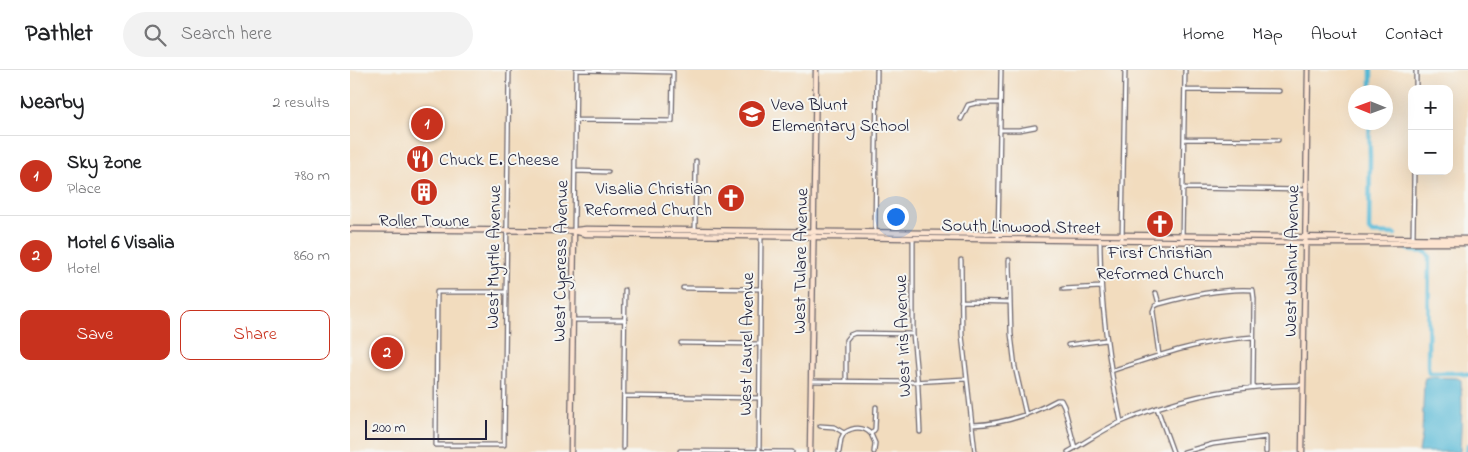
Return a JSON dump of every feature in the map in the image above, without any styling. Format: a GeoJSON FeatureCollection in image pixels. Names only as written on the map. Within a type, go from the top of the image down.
{"type":"FeatureCollection","features":[{"type":"Feature","properties":{"kind":"street","name":"West Myrtle Avenue"},"geometry":{"type":"LineString","coordinates":[[506,292],[438,292],[436,445],[504,445],[509,70]]}},
{"type":"Feature","properties":{"kind":"street"},"geometry":{"type":"LineString","coordinates":[[576,70],[673,72],[672,121],[576,120]]}},
{"type":"Feature","properties":{"kind":"street","name":"West Cypress Avenue"},"geometry":{"type":"LineString","coordinates":[[571,452],[576,70]]}},
{"type":"Feature","properties":{"kind":"street","name":"West Tulare Avenue"},"geometry":{"type":"LineString","coordinates":[[810,452],[816,70]]}},
{"type":"Feature","properties":{"kind":"street"},"geometry":{"type":"LineString","coordinates":[[877,70],[875,233],[880,238]]}},
{"type":"Feature","properties":{"kind":"street"},"geometry":{"type":"LineString","coordinates":[[998,237],[1001,70]]}},
{"type":"Feature","properties":{"kind":"street"},"geometry":{"type":"LineString","coordinates":[[1122,238],[1125,70]]}},
{"type":"Feature","properties":{"kind":"street"},"geometry":{"type":"LineString","coordinates":[[1182,239],[1185,70]]}},
{"type":"Feature","properties":{"kind":"street","name":"West Walnut Avenue"},"geometry":{"type":"LineString","coordinates":[[1302,452],[1308,70]]}},
{"type":"Feature","properties":{"kind":"street"},"geometry":{"type":"LineString","coordinates":[[1416,70],[1416,85]]}},
{"type":"Feature","properties":{"kind":"street"},"geometry":{"type":"LineString","coordinates":[[1185,90],[1278,91]]}},
{"type":"Feature","properties":{"kind":"street"},"geometry":{"type":"LineString","coordinates":[[961,119],[968,105],[976,102],[1000,103]]}},
{"type":"Feature","properties":{"kind":"street"},"geometry":{"type":"LineString","coordinates":[[1000,130],[1019,130],[1035,127]]}},
{"type":"Feature","properties":{"kind":"street"},"geometry":{"type":"LineString","coordinates":[[1184,139],[1278,140]]}},
{"type":"Feature","properties":{"kind":"street"},"geometry":{"type":"LineString","coordinates":[[670,235],[677,232],[692,233],[695,230],[696,161]]}},
{"type":"Feature","properties":{"kind":"street"},"geometry":{"type":"LineString","coordinates":[[575,171],[608,172]]}},
{"type":"Feature","properties":{"kind":"street"},"geometry":{"type":"LineString","coordinates":[[1413,241],[1414,175]]}},
{"type":"Feature","properties":{"kind":"street"},"geometry":{"type":"LineString","coordinates":[[1183,188],[1306,190]]}},
{"type":"Feature","properties":{"kind":"street","name":"South Linwood Street"},"geometry":{"type":"LineString","coordinates":[[350,229],[695,230],[755,231],[880,238],[1122,238],[1468,243]]}},
{"type":"Feature","properties":{"kind":"street","name":"South Linwood Street"},"geometry":{"type":"LineString","coordinates":[[574,231],[586,234],[761,236],[875,233],[998,237]]}},
{"type":"Feature","properties":{"kind":"street"},"geometry":{"type":"LineString","coordinates":[[755,231],[760,233],[761,236]]}},
{"type":"Feature","properties":{"kind":"street","name":"West Laurel Avenue"},"geometry":{"type":"LineString","coordinates":[[759,452],[761,236]]}},
{"type":"Feature","properties":{"kind":"street","name":"West Iris Avenue"},"geometry":{"type":"LineString","coordinates":[[913,238],[914,334],[920,432]]}},
{"type":"Feature","properties":{"kind":"street"},"geometry":{"type":"LineString","coordinates":[[1100,238],[1101,287],[1106,340],[1121,422]]}},
{"type":"Feature","properties":{"kind":"street","name":"South Linwood Street"},"geometry":{"type":"LineString","coordinates":[[1413,241],[1468,239]]}},
{"type":"Feature","properties":{"kind":"street"},"geometry":{"type":"LineString","coordinates":[[961,260],[962,335],[975,452]]}},
{"type":"Feature","properties":{"kind":"street"},"geometry":{"type":"LineString","coordinates":[[1009,260],[1011,334],[1020,394],[1026,415]]}},
{"type":"Feature","properties":{"kind":"street"},"geometry":{"type":"LineString","coordinates":[[1063,289],[1101,287]]}},
{"type":"Feature","properties":{"kind":"street"},"geometry":{"type":"LineString","coordinates":[[683,288],[761,289]]}},
{"type":"Feature","properties":{"kind":"street"},"geometry":{"type":"LineString","coordinates":[[1159,355],[1155,306],[1216,292],[1243,289],[1253,290],[1253,387]]}},
{"type":"Feature","properties":{"kind":"street"},"geometry":{"type":"LineString","coordinates":[[623,448],[626,290]]}},
{"type":"Feature","properties":{"kind":"street"},"geometry":{"type":"LineString","coordinates":[[1156,293],[1159,304]]}},
{"type":"Feature","properties":{"kind":"street"},"geometry":{"type":"LineString","coordinates":[[961,301],[1010,302]]}},
{"type":"Feature","properties":{"kind":"street"},"geometry":{"type":"LineString","coordinates":[[572,320],[625,320]]}},
{"type":"Feature","properties":{"kind":"street"},"geometry":{"type":"LineString","coordinates":[[846,381],[846,340],[850,335],[855,333],[914,334]]}},
{"type":"Feature","properties":{"kind":"street"},"geometry":{"type":"LineString","coordinates":[[1111,371],[1159,355],[1204,344],[1253,337]]}},
{"type":"Feature","properties":{"kind":"street"},"geometry":{"type":"LineString","coordinates":[[1068,345],[1106,340]]}},
{"type":"Feature","properties":{"kind":"street"},"geometry":{"type":"LineString","coordinates":[[681,343],[760,344]]}},
{"type":"Feature","properties":{"kind":"street"},"geometry":{"type":"LineString","coordinates":[[811,381],[918,382],[966,378]]}},
{"type":"Feature","properties":{"kind":"street"},"geometry":{"type":"LineString","coordinates":[[1068,452],[1121,422],[1157,408],[1195,397],[1253,387],[1302,385]]}},
{"type":"Feature","properties":{"kind":"street"},"geometry":{"type":"LineString","coordinates":[[624,396],[759,398]]}},
{"type":"Feature","properties":{"kind":"street"},"geometry":{"type":"LineString","coordinates":[[972,425],[993,424],[1011,420],[1061,400],[1075,448]]}},
{"type":"Feature","properties":{"kind":"street","name":"West Iris Avenue"},"geometry":{"type":"LineString","coordinates":[[874,452],[875,443],[871,434],[875,429],[876,407]]}},
{"type":"Feature","properties":{"kind":"street"},"geometry":{"type":"LineString","coordinates":[[1157,408],[1172,452]]}},
{"type":"Feature","properties":{"kind":"street"},"geometry":{"type":"LineString","coordinates":[[820,426],[834,427],[844,433]]}},
{"type":"Feature","properties":{"kind":"street"},"geometry":{"type":"LineString","coordinates":[[839,452],[840,439],[844,433],[853,428],[859,428],[871,434]]}},
{"type":"Feature","properties":{"kind":"street"},"geometry":{"type":"LineString","coordinates":[[1184,452],[1213,444],[1266,437],[1266,452]]}},
{"type":"Feature","properties":{"kind":"street"},"geometry":{"type":"LineString","coordinates":[[680,451],[792,452]]}},
{"type":"Feature","properties":{"kind":"water"},"geometry":{"type":"Polygon","coordinates":[[[1425,378],[1457,378],[1461,380],[1460,452],[1419,452],[1422,435],[1424,381],[1425,378]]]}},
{"type":"Feature","properties":{"kind":"waterway"},"geometry":{"type":"LineString","coordinates":[[1371,70],[1371,85]]}},
{"type":"Feature","properties":{"kind":"waterway"},"geometry":{"type":"LineString","coordinates":[[1369,130],[1369,230],[1372,233],[1395,234]]}},
{"type":"Feature","properties":{"kind":"waterway"},"geometry":{"type":"LineString","coordinates":[[1406,248],[1412,251],[1426,252],[1429,256],[1428,364]]}},
{"type":"Feature","properties":{"kind":"waterway"},"geometry":{"type":"LineString","coordinates":[[1428,366],[1429,373],[1459,373],[1468,375]]}},
{"type":"Feature","properties":{"kind":"waterway"},"geometry":{"type":"LineString","coordinates":[[1467,452],[1468,445]]}},
{"type":"Feature","properties":{"kind":"place","name":"Veva Blunt Elementary School"},"geometry":{"type":"Point","coordinates":[752,114]}},
{"type":"Feature","properties":{"kind":"place","name":"Sky Zone"},"geometry":{"type":"Point","coordinates":[427,124]}},
{"type":"Feature","properties":{"kind":"place","name":"Chuck E. Cheese"},"geometry":{"type":"Point","coordinates":[420,159]}},
{"type":"Feature","properties":{"kind":"place","name":"Roller Towne"},"geometry":{"type":"Point","coordinates":[424,192]}},
{"type":"Feature","properties":{"kind":"place","name":"Visalia Christian Reformed Church"},"geometry":{"type":"Point","coordinates":[731,198]}},
{"type":"Feature","properties":{"kind":"place","name":"First Christian Reformed Church"},"geometry":{"type":"Point","coordinates":[1160,224]}},
{"type":"Feature","properties":{"kind":"place","name":"Motel 6 Visalia"},"geometry":{"type":"Point","coordinates":[387,353]}}]}
